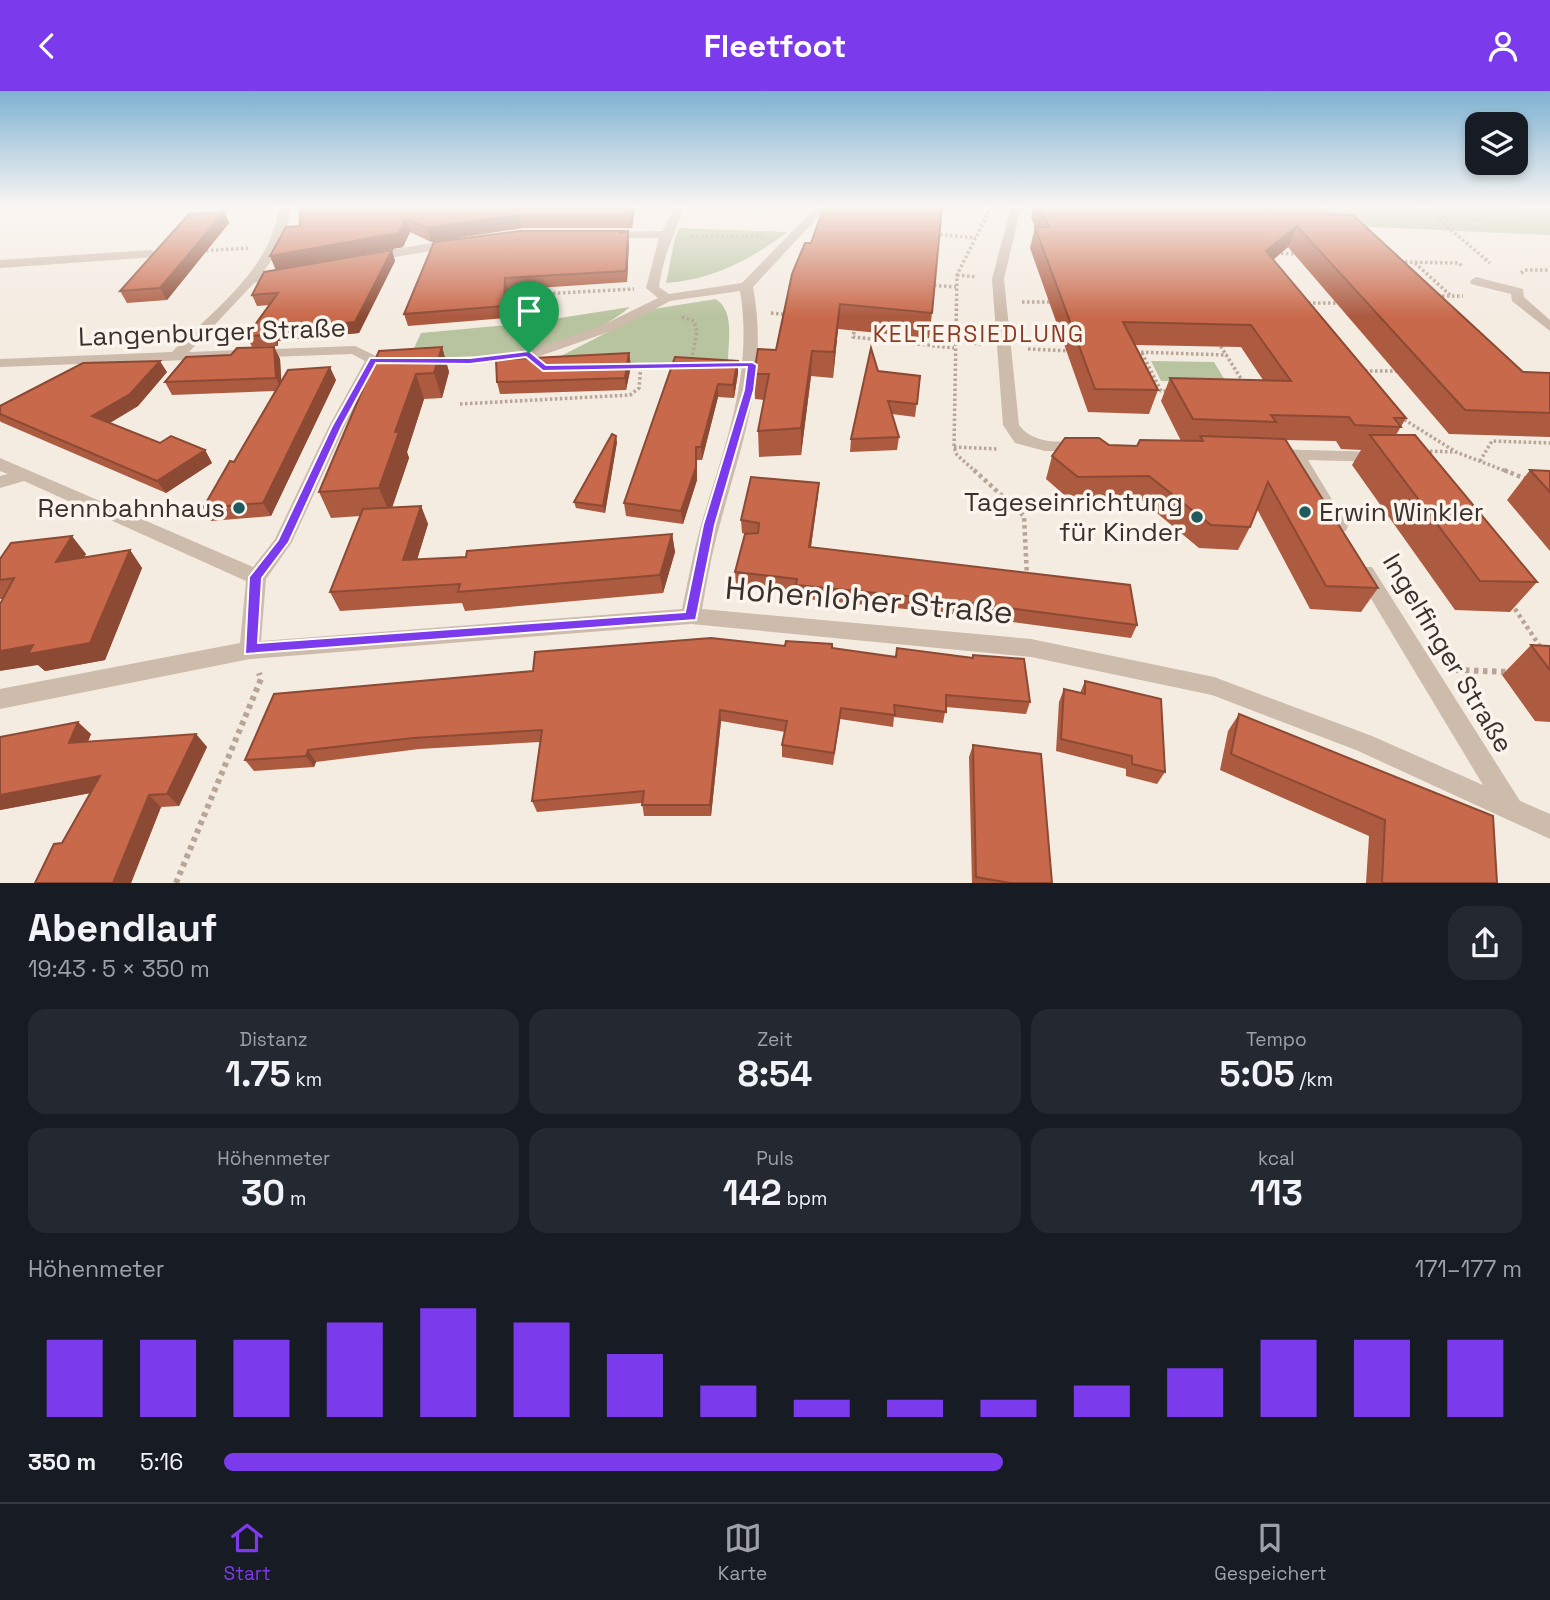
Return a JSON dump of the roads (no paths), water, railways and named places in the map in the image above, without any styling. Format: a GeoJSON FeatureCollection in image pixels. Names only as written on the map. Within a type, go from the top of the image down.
{"type":"FeatureCollection","features":[{"type":"Feature","properties":{"kind":"street"},"geometry":{"type":"LineString","coordinates":[[177,356],[252,279],[275,244]]}},
{"type":"Feature","properties":{"kind":"street"},"geometry":{"type":"LineString","coordinates":[[355,260],[449,244]]}},
{"type":"Feature","properties":{"kind":"street"},"geometry":{"type":"LineString","coordinates":[[662,244],[652,288],[662,300]]}},
{"type":"Feature","properties":{"kind":"street"},"geometry":{"type":"LineString","coordinates":[[691,617],[709,525],[749,390],[752,311],[746,286],[784,244]]}},
{"type":"Feature","properties":{"kind":"street"},"geometry":{"type":"LineString","coordinates":[[1007,244],[998,279],[1011,425],[1021,439],[1045,446],[1099,447]]}},
{"type":"Feature","properties":{"kind":"street"},"geometry":{"type":"LineString","coordinates":[[0,264],[151,254]]}},
{"type":"Feature","properties":{"kind":"street"},"geometry":{"type":"LineString","coordinates":[[252,279],[298,270]]}},
{"type":"Feature","properties":{"kind":"street"},"geometry":{"type":"LineString","coordinates":[[1476,281],[1518,292],[1517,297],[1550,327]]}},
{"type":"Feature","properties":{"kind":"street","name":"Langenburger Straße"},"geometry":{"type":"LineString","coordinates":[[0,363],[355,349],[373,361],[470,361],[540,352],[612,326],[662,300],[746,286]]}},
{"type":"Feature","properties":{"kind":"street"},"geometry":{"type":"LineString","coordinates":[[250,650],[256,577],[283,542],[337,426],[373,361]]}},
{"type":"Feature","properties":{"kind":"street"},"geometry":{"type":"LineString","coordinates":[[1247,453],[1389,458]]}},
{"type":"Feature","properties":{"kind":"street","name":"Ingelfinger Straße"},"geometry":{"type":"LineString","coordinates":[[1296,455],[1510,807]]}},
{"type":"Feature","properties":{"kind":"street"},"geometry":{"type":"LineString","coordinates":[[0,464],[256,577]]}},
{"type":"Feature","properties":{"kind":"street"},"geometry":{"type":"LineString","coordinates":[[0,482],[27,475]]}},
{"type":"Feature","properties":{"kind":"street","name":"Hohenloher Straße"},"geometry":{"type":"LineString","coordinates":[[0,699],[250,650],[691,617],[1031,648],[1214,686],[1364,743],[1550,827]]}},
{"type":"Feature","properties":{"kind":"place","name":"Rennbahnhaus"},"geometry":{"type":"Point","coordinates":[239,508]}},
{"type":"Feature","properties":{"kind":"place","name":"Erwin Winkler"},"geometry":{"type":"Point","coordinates":[1305,512]}},
{"type":"Feature","properties":{"kind":"place","name":"Tageseinrichtung für Kinder"},"geometry":{"type":"Point","coordinates":[1197,517]}},
{"type":"Feature","properties":{"kind":"district","name":"KELTERSIEDLUNG"},"geometry":{"type":"Point","coordinates":[979,334]}}]}
